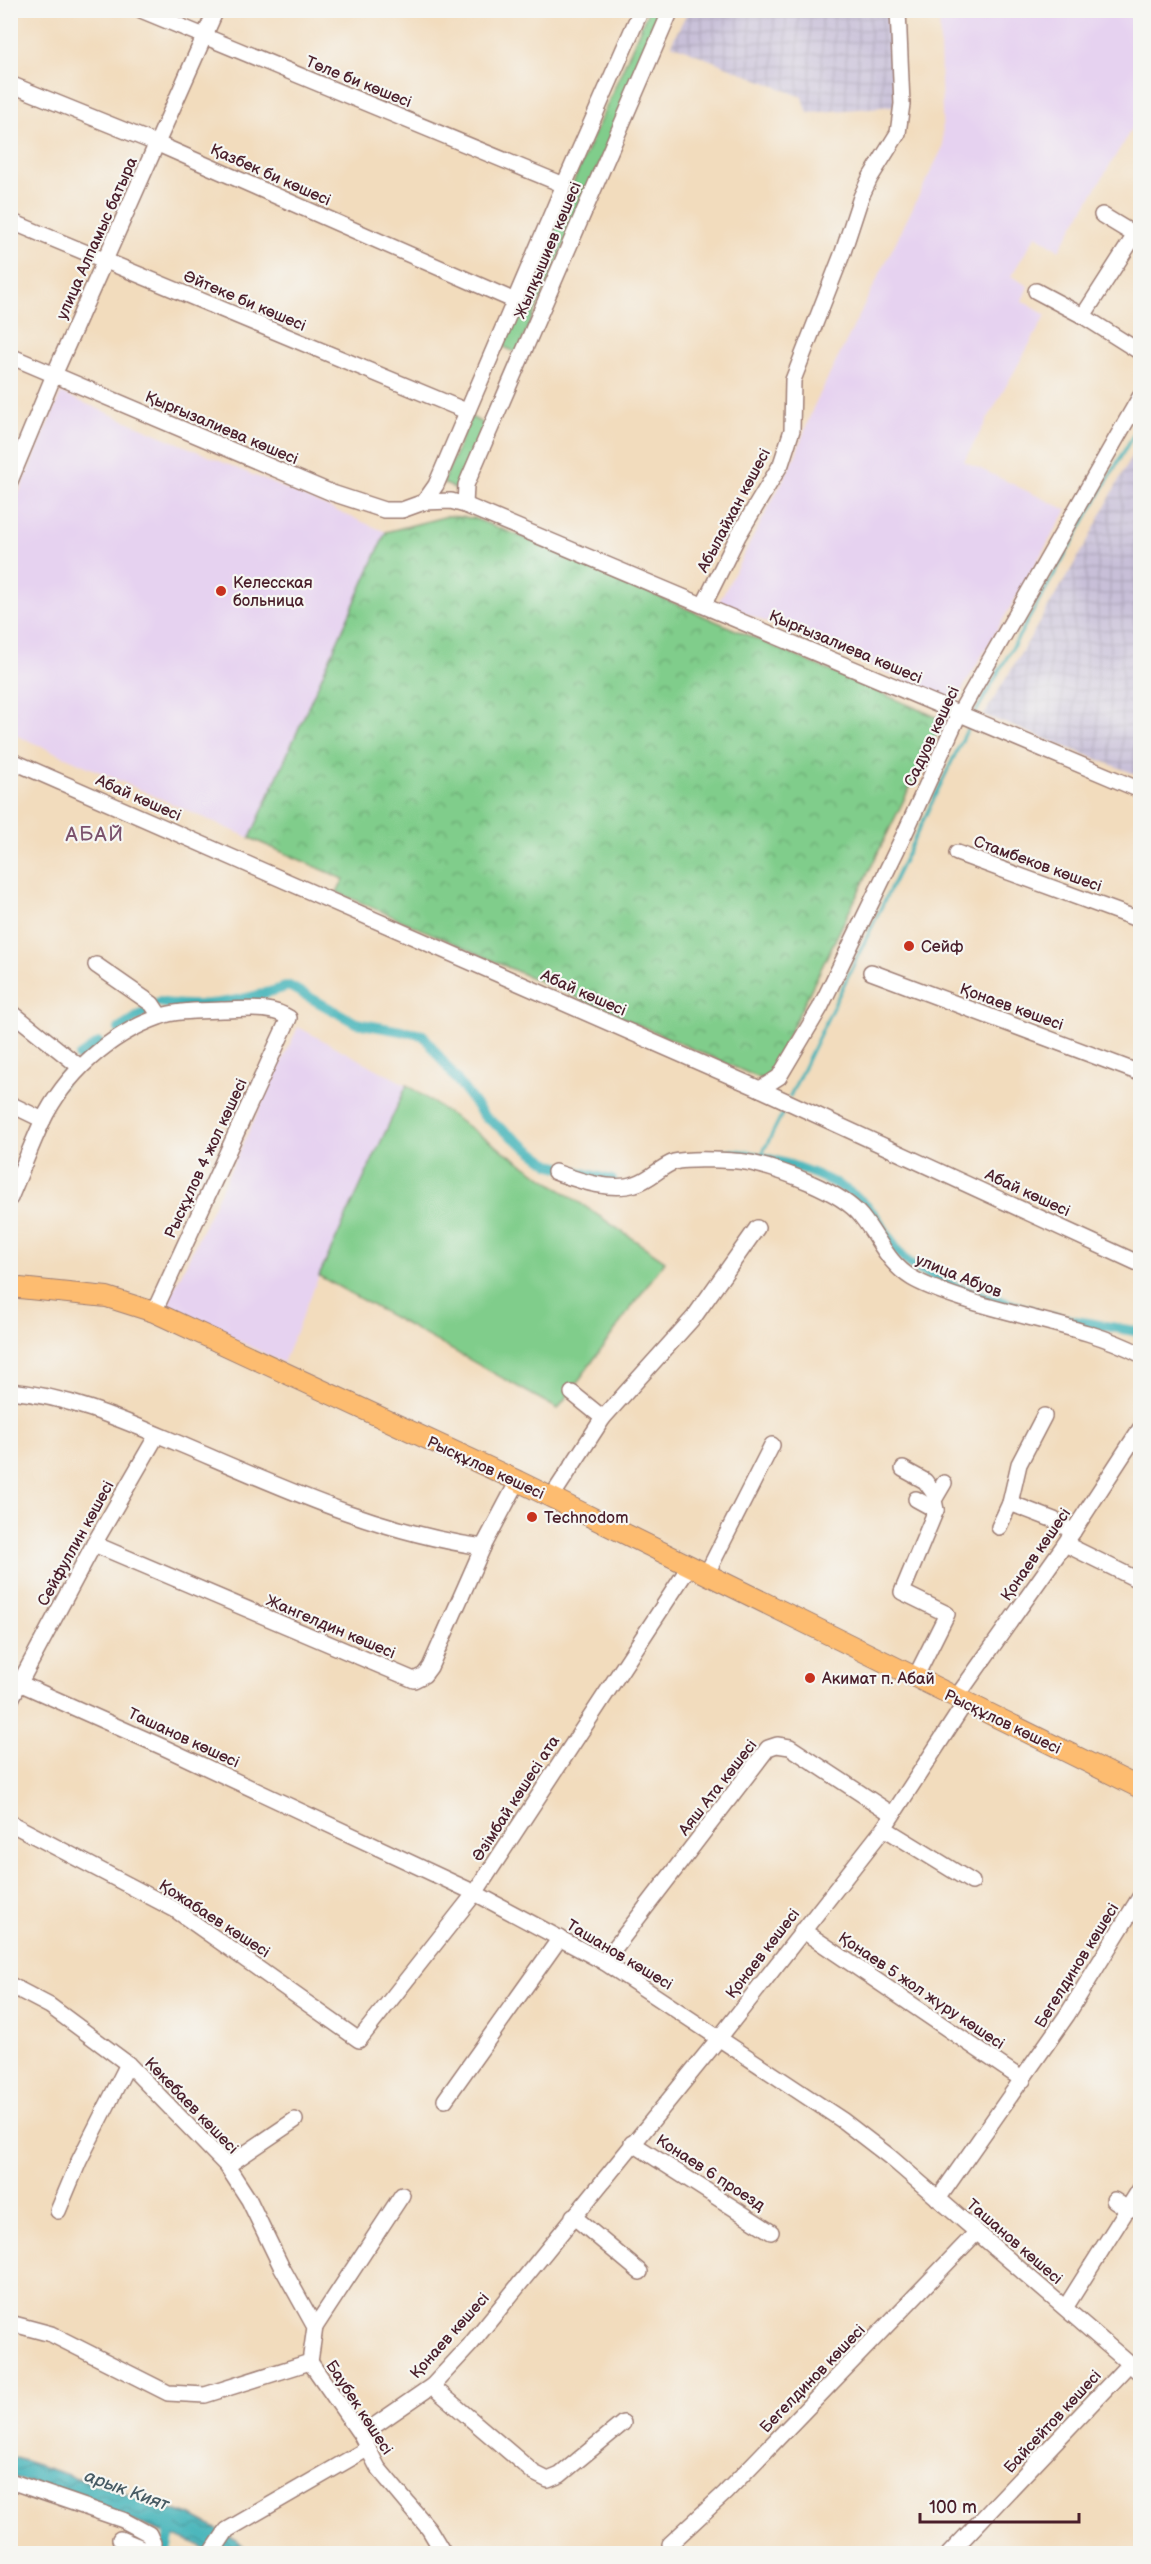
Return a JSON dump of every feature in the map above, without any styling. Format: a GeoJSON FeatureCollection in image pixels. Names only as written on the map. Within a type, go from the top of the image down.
{"type":"FeatureCollection","features":[{"type":"Feature","properties":{"kind":"main road","name":"Рысқұлов көшесі"},"geometry":{"type":"LineString","coordinates":[[10,1287],[107,1297],[154,1312],[518,1481],[1140,1788]]}},
{"type":"Feature","properties":{"kind":"street","name":"Төле би көшесі"},"geometry":{"type":"LineString","coordinates":[[141,10],[564,184]]}},
{"type":"Feature","properties":{"kind":"street","name":"улица Алпамыс батыра"},"geometry":{"type":"LineString","coordinates":[[10,481],[54,375],[107,261],[216,10]]}},
{"type":"Feature","properties":{"kind":"street","name":"Жылқышиев көшесі"},"geometry":{"type":"LineString","coordinates":[[424,502],[439,480],[466,411],[641,10]]}},
{"type":"Feature","properties":{"kind":"street","name":"Жылқышиев көшесі"},"geometry":{"type":"LineString","coordinates":[[458,503],[671,10]]}},
{"type":"Feature","properties":{"kind":"street","name":"Абылайхан көшесі"},"geometry":{"type":"LineString","coordinates":[[704,604],[738,536],[781,464],[792,430],[792,380],[843,252],[861,197],[898,133],[902,104],[898,10]]}},
{"type":"Feature","properties":{"kind":"street","name":"Қазбек би көшесі"},"geometry":{"type":"LineString","coordinates":[[10,84],[158,144],[515,301]]}},
{"type":"Feature","properties":{"kind":"street"},"geometry":{"type":"LineString","coordinates":[[1083,316],[1138,237],[1102,215]]}},
{"type":"Feature","properties":{"kind":"street","name":"Әйтеке би көшесі"},"geometry":{"type":"LineString","coordinates":[[10,221],[466,411]]}},
{"type":"Feature","properties":{"kind":"street"},"geometry":{"type":"LineString","coordinates":[[1036,291],[1083,316],[1140,352]]}},
{"type":"Feature","properties":{"kind":"street","name":"Қырғызалиева көшесі"},"geometry":{"type":"LineString","coordinates":[[10,356],[362,504],[384,510],[396,510],[424,502]]}},
{"type":"Feature","properties":{"kind":"street","name":"Садуов көшесі"},"geometry":{"type":"LineString","coordinates":[[760,1089],[779,1077],[820,1008],[905,833],[959,714],[1140,397]]}},
{"type":"Feature","properties":{"kind":"street"},"geometry":{"type":"LineString","coordinates":[[439,480],[443,491],[458,503],[704,604]]}},
{"type":"Feature","properties":{"kind":"street"},"geometry":{"type":"LineString","coordinates":[[424,502],[458,503]]}},
{"type":"Feature","properties":{"kind":"street","name":"Қырғызалиева көшесі"},"geometry":{"type":"LineString","coordinates":[[704,604],[1140,790]]}},
{"type":"Feature","properties":{"kind":"street","name":"Абай көшесі"},"geometry":{"type":"LineString","coordinates":[[13,766],[760,1089],[1140,1264]]}},
{"type":"Feature","properties":{"kind":"street","name":"Стамбеков көшесі"},"geometry":{"type":"LineString","coordinates":[[957,853],[1140,920]]}},
{"type":"Feature","properties":{"kind":"street"},"geometry":{"type":"LineString","coordinates":[[10,1198],[43,1120],[80,1067],[111,1042],[160,1016],[152,1004],[96,964]]}},
{"type":"Feature","properties":{"kind":"street","name":"Қонаев көшесі"},"geometry":{"type":"LineString","coordinates":[[871,972],[1140,1073]]}},
{"type":"Feature","properties":{"kind":"street","name":"Рысқұлов 4 жол көшесі"},"geometry":{"type":"LineString","coordinates":[[154,1312],[288,1018],[278,1011],[265,1010],[213,1010],[160,1016]]}},
{"type":"Feature","properties":{"kind":"street"},"geometry":{"type":"LineString","coordinates":[[10,1011],[80,1067]]}},
{"type":"Feature","properties":{"kind":"street"},"geometry":{"type":"LineString","coordinates":[[10,1104],[43,1120]]}},
{"type":"Feature","properties":{"kind":"street","name":"улица Абуов"},"geometry":{"type":"LineString","coordinates":[[555,1172],[578,1180],[618,1186],[634,1185],[672,1163],[684,1160],[750,1162],[820,1188],[848,1204],[861,1216],[893,1264],[915,1280],[1001,1311],[1114,1340],[1140,1354]]}},
{"type":"Feature","properties":{"kind":"street"},"geometry":{"type":"LineString","coordinates":[[551,1498],[603,1418],[694,1317],[757,1228]]}},
{"type":"Feature","properties":{"kind":"street"},"geometry":{"type":"LineString","coordinates":[[10,1391],[51,1397],[100,1410],[266,1480],[400,1531],[483,1547]]}},
{"type":"Feature","properties":{"kind":"street"},"geometry":{"type":"LineString","coordinates":[[572,1392],[603,1418]]}},
{"type":"Feature","properties":{"kind":"street"},"geometry":{"type":"LineString","coordinates":[[999,1527],[1010,1503],[1020,1464],[1044,1416]]}},
{"type":"Feature","properties":{"kind":"street","name":"Қонаев көшесі"},"geometry":{"type":"LineString","coordinates":[[211,2553],[227,2530],[364,2442],[432,2385],[470,2345],[720,2037],[884,1828],[960,1701],[1140,1429]]}},
{"type":"Feature","properties":{"kind":"street","name":"Сейфуллин көшесі"},"geometry":{"type":"LineString","coordinates":[[10,1701],[15,1681],[157,1435]]}},
{"type":"Feature","properties":{"kind":"street","name":"Әзімбай көшесі ата"},"geometry":{"type":"LineString","coordinates":[[359,2040],[475,1893],[697,1571],[772,1445]]}},
{"type":"Feature","properties":{"kind":"street"},"geometry":{"type":"LineString","coordinates":[[903,1469],[925,1481],[938,1496]]}},
{"type":"Feature","properties":{"kind":"street","name":"Жангелдин көшесі"},"geometry":{"type":"LineString","coordinates":[[94,1544],[414,1680],[424,1675],[430,1667],[483,1547],[518,1481]]}},
{"type":"Feature","properties":{"kind":"street"},"geometry":{"type":"LineString","coordinates":[[916,1499],[938,1496]]}},
{"type":"Feature","properties":{"kind":"street"},"geometry":{"type":"LineString","coordinates":[[915,1678],[946,1614],[902,1592],[938,1496]]}},
{"type":"Feature","properties":{"kind":"street"},"geometry":{"type":"LineString","coordinates":[[1010,1503],[1054,1520],[1069,1538],[1140,1581]]}},
{"type":"Feature","properties":{"kind":"street","name":"Ташанов көшесі"},"geometry":{"type":"LineString","coordinates":[[15,1681],[475,1893],[604,1962],[842,2120],[938,2199],[1135,2369]]}},
{"type":"Feature","properties":{"kind":"street","name":"Аяш Ата көшесі"},"geometry":{"type":"LineString","coordinates":[[604,1962],[768,1748],[777,1745],[790,1747],[892,1814]]}},
{"type":"Feature","properties":{"kind":"street","name":"Қожабаев көшесі"},"geometry":{"type":"LineString","coordinates":[[10,1822],[174,1909],[359,2040]]}},
{"type":"Feature","properties":{"kind":"street"},"geometry":{"type":"LineString","coordinates":[[884,1828],[972,1882]]}},
{"type":"Feature","properties":{"kind":"street","name":"Бегелдинов көшесі"},"geometry":{"type":"LineString","coordinates":[[938,2199],[1023,2080],[1097,1969],[1140,1898]]}},
{"type":"Feature","properties":{"kind":"street","name":"Қонаев 5 жол жүру көшесі"},"geometry":{"type":"LineString","coordinates":[[802,1930],[1023,2080]]}},
{"type":"Feature","properties":{"kind":"street"},"geometry":{"type":"LineString","coordinates":[[445,2100],[560,1938]]}},
{"type":"Feature","properties":{"kind":"street","name":"Көкебаев көшесі"},"geometry":{"type":"LineString","coordinates":[[11,1987],[50,2006],[128,2064],[227,2166],[249,2200],[280,2264],[315,2327]]}},
{"type":"Feature","properties":{"kind":"street"},"geometry":{"type":"LineString","coordinates":[[58,2211],[79,2161],[128,2064]]}},
{"type":"Feature","properties":{"kind":"street"},"geometry":{"type":"LineString","coordinates":[[227,2166],[295,2120]]}},
{"type":"Feature","properties":{"kind":"street","name":"Конаев 6 проезд"},"geometry":{"type":"LineString","coordinates":[[632,2143],[771,2232]]}},
{"type":"Feature","properties":{"kind":"street"},"geometry":{"type":"LineString","coordinates":[[1065,2308],[1129,2210],[1140,2189]]}},
{"type":"Feature","properties":{"kind":"street"},"geometry":{"type":"LineString","coordinates":[[310,2362],[315,2327],[402,2195]]}},
{"type":"Feature","properties":{"kind":"street"},"geometry":{"type":"LineString","coordinates":[[1114,2200],[1129,2210]]}},
{"type":"Feature","properties":{"kind":"street"},"geometry":{"type":"LineString","coordinates":[[573,2216],[640,2272]]}},
{"type":"Feature","properties":{"kind":"street","name":"Бегелдинов көшесі"},"geometry":{"type":"LineString","coordinates":[[670,2544],[704,2515],[976,2233]]}},
{"type":"Feature","properties":{"kind":"street","name":"Баубек көшесі"},"geometry":{"type":"LineString","coordinates":[[10,2323],[51,2334],[168,2393],[205,2395],[310,2362],[364,2442],[378,2468],[429,2529],[444,2553]]}},
{"type":"Feature","properties":{"kind":"street","name":"Байсейтов көшесі"},"geometry":{"type":"LineString","coordinates":[[949,2553],[1135,2369]]}},
{"type":"Feature","properties":{"kind":"street"},"geometry":{"type":"LineString","coordinates":[[432,2385],[534,2473],[548,2480],[560,2475],[623,2422]]}},
{"type":"Feature","properties":{"kind":"street"},"geometry":{"type":"LineString","coordinates":[[10,2481],[123,2520],[149,2534],[154,2552],[120,2540]]}},
{"type":"Feature","properties":{"kind":"shaded area"},"geometry":{"type":"Polygon","coordinates":[[[688,11],[889,11],[895,106],[808,113],[802,97],[671,44],[688,11]]]}},
{"type":"Feature","properties":{"kind":"shaded area"},"geometry":{"type":"Polygon","coordinates":[[[939,11],[1140,11],[1140,115],[1059,250],[1036,235],[1011,276],[1028,286],[1022,301],[1046,315],[964,461],[1067,510],[955,702],[719,602],[795,457],[813,408],[943,147],[939,11]]]}},
{"type":"Feature","properties":{"kind":"shaded area"},"geometry":{"type":"Polygon","coordinates":[[[61,393],[386,532],[250,838],[11,733],[11,512],[61,393]]]}},
{"type":"Feature","properties":{"kind":"shaded area"},"geometry":{"type":"Polygon","coordinates":[[[1140,439],[1140,776],[984,715],[1086,544],[1140,439]]]}},
{"type":"Feature","properties":{"kind":"shaded area"},"geometry":{"type":"Polygon","coordinates":[[[298,1027],[407,1085],[319,1276],[283,1363],[167,1304],[298,1027]]]}},
{"type":"Feature","properties":{"kind":"green space"},"geometry":{"type":"Polygon","coordinates":[[[648,11],[666,11],[517,353],[502,346],[648,11]]]}},
{"type":"Feature","properties":{"kind":"green space"},"geometry":{"type":"Polygon","coordinates":[[[471,417],[486,425],[456,489],[443,483],[471,417]]]}},
{"type":"Feature","properties":{"kind":"green space"},"geometry":{"type":"Polygon","coordinates":[[[448,516],[473,518],[517,535],[943,720],[766,1081],[337,892],[344,879],[250,838],[386,532],[448,516]]]}},
{"type":"Feature","properties":{"kind":"green space"},"geometry":{"type":"Polygon","coordinates":[[[407,1085],[665,1261],[558,1409],[319,1276],[407,1085]]]}},
{"type":"Feature","properties":{"kind":"water"},"geometry":{"type":"Polygon","coordinates":[[[10,2456],[190,2515],[236,2540],[250,2553],[210,2553],[200,2546],[11,2476],[10,2456]]]}},
{"type":"Feature","properties":{"kind":"waterway"},"geometry":{"type":"LineString","coordinates":[[976,712],[1140,423]]}},
{"type":"Feature","properties":{"kind":"waterway"},"geometry":{"type":"LineString","coordinates":[[790,1096],[968,728]]}},
{"type":"Feature","properties":{"kind":"waterway"},"geometry":{"type":"LineString","coordinates":[[159,1002],[191,1005],[225,1002],[289,986],[356,1023],[423,1035],[484,1116],[551,1165],[612,1180]]}},
{"type":"Feature","properties":{"kind":"waterway"},"geometry":{"type":"LineString","coordinates":[[119,1029],[146,1011]]}},
{"type":"Feature","properties":{"kind":"waterway"},"geometry":{"type":"LineString","coordinates":[[79,1057],[99,1043]]}},
{"type":"Feature","properties":{"kind":"waterway"},"geometry":{"type":"LineString","coordinates":[[59,1085],[68,1069]]}},
{"type":"Feature","properties":{"kind":"waterway"},"geometry":{"type":"LineString","coordinates":[[761,1156],[783,1112]]}},
{"type":"Feature","properties":{"kind":"waterway"},"geometry":{"type":"LineString","coordinates":[[724,1153],[742,1154],[783,1163],[825,1178],[860,1200],[873,1213],[902,1256],[915,1267],[943,1281],[1035,1312]]}},
{"type":"Feature","properties":{"kind":"waterway"},"geometry":{"type":"LineString","coordinates":[[1053,1317],[1140,1332]]}},
{"type":"Feature","properties":{"kind":"waterway"},"geometry":{"type":"LineString","coordinates":[[167,2548],[172,2523]]}},
{"type":"Feature","properties":{"kind":"place","name":"Келесская больница"},"geometry":{"type":"Point","coordinates":[221,591]}},
{"type":"Feature","properties":{"kind":"place","name":"Сейф"},"geometry":{"type":"Point","coordinates":[909,946]}},
{"type":"Feature","properties":{"kind":"place","name":"Technodom"},"geometry":{"type":"Point","coordinates":[532,1517]}},
{"type":"Feature","properties":{"kind":"place","name":"Акимат п. Абай"},"geometry":{"type":"Point","coordinates":[810,1678]}},
{"type":"Feature","properties":{"kind":"district","name":"АБАЙ"},"geometry":{"type":"Point","coordinates":[95,834]}},
{"type":"Feature","properties":{"kind":"water label","name":"арык Кият"},"geometry":{"type":"Point","coordinates":[127,2490]}}]}
